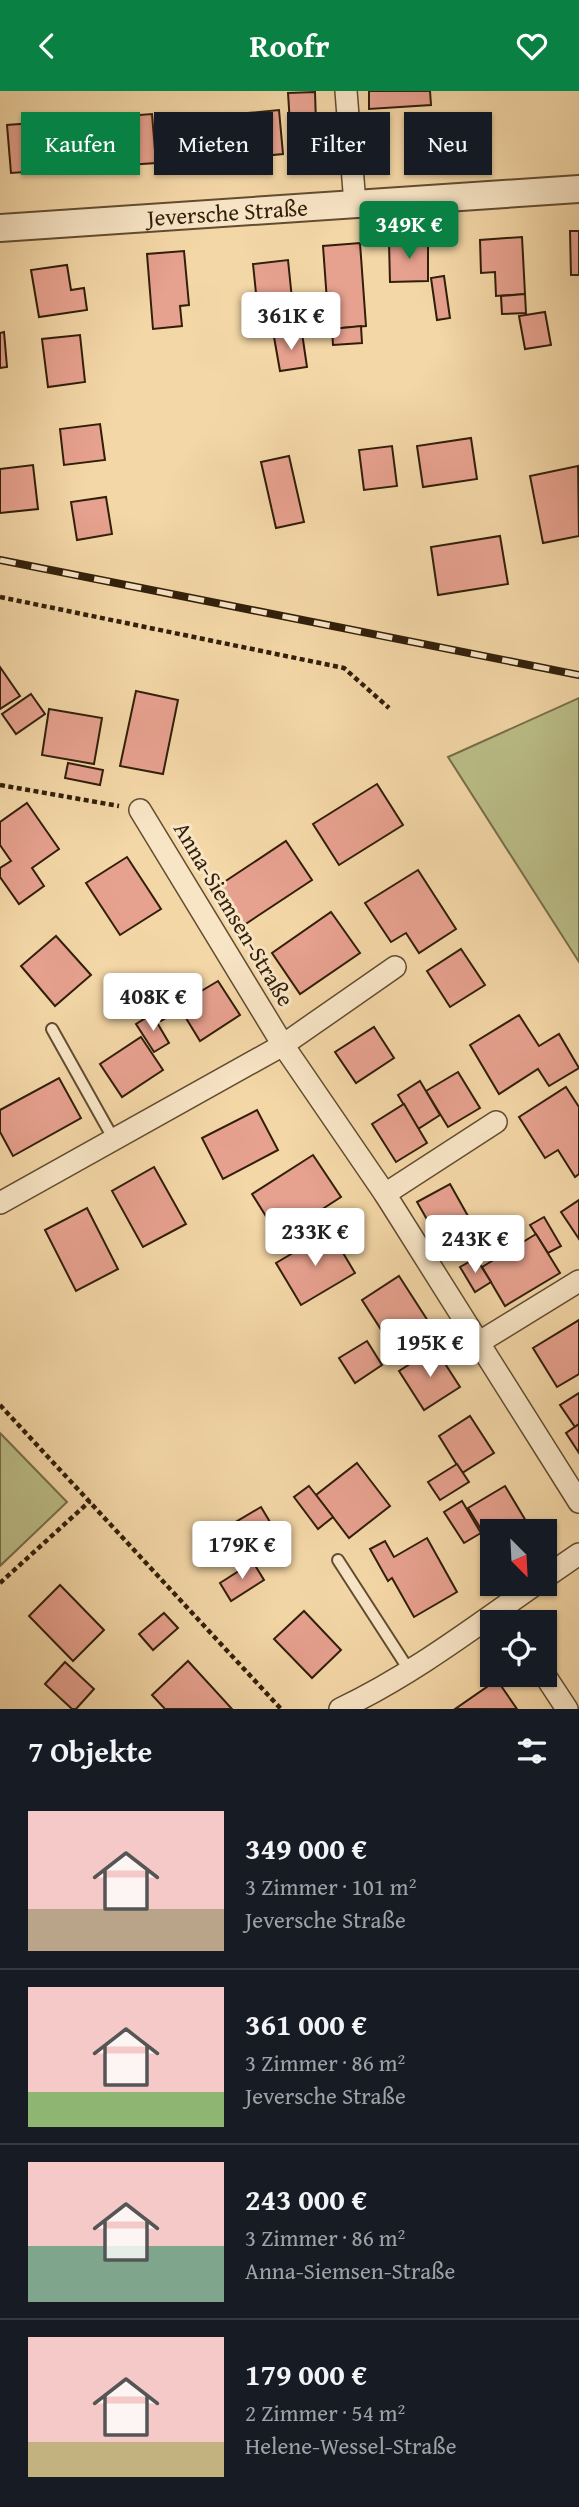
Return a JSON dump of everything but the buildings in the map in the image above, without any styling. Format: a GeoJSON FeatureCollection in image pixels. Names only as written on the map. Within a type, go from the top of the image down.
{"type":"FeatureCollection","features":[{"type":"Feature","properties":{"kind":"street"},"geometry":{"type":"LineString","coordinates":[[346,91],[355,204]]}},
{"type":"Feature","properties":{"kind":"street","name":"Jeversche Straße"},"geometry":{"type":"LineString","coordinates":[[0,228],[579,189]]}},
{"type":"Feature","properties":{"kind":"street","name":"Anna-Siemsen-Straße"},"geometry":{"type":"LineString","coordinates":[[140,810],[284,1045],[385,1194],[579,1502]]}},
{"type":"Feature","properties":{"kind":"street","name":"Anna-Siemsen-Straße"},"geometry":{"type":"LineString","coordinates":[[1,1201],[284,1045],[394,967]]}},
{"type":"Feature","properties":{"kind":"street"},"geometry":{"type":"LineString","coordinates":[[385,1194],[496,1122]]}},
{"type":"Feature","properties":{"kind":"street"},"geometry":{"type":"LineString","coordinates":[[478,1343],[579,1281]]}},
{"type":"Feature","properties":{"kind":"street"},"geometry":{"type":"LineString","coordinates":[[557,1569],[579,1554]]}},
{"type":"Feature","properties":{"kind":"street"},"geometry":{"type":"LineString","coordinates":[[510,1610],[524,1596]]}},
{"type":"Feature","properties":{"kind":"street"},"geometry":{"type":"LineString","coordinates":[[340,1709],[369,1695],[480,1628]]}},
{"type":"Feature","properties":{"kind":"street"},"geometry":{"type":"LineString","coordinates":[[553,1687],[567,1709]]}},
{"type":"Feature","properties":{"kind":"lane"},"geometry":{"type":"LineString","coordinates":[[52,1029],[113,1138]]}},
{"type":"Feature","properties":{"kind":"lane"},"geometry":{"type":"LineString","coordinates":[[338,1560],[409,1670]]}},
{"type":"Feature","properties":{"kind":"path"},"geometry":{"type":"LineString","coordinates":[[0,597],[344,668],[389,708]]}},
{"type":"Feature","properties":{"kind":"path"},"geometry":{"type":"LineString","coordinates":[[0,785],[140,810]]}},
{"type":"Feature","properties":{"kind":"path"},"geometry":{"type":"LineString","coordinates":[[0,1405],[281,1709]]}},
{"type":"Feature","properties":{"kind":"path"},"geometry":{"type":"LineString","coordinates":[[0,1583],[90,1501]]}},
{"type":"Feature","properties":{"kind":"green space"},"geometry":{"type":"Polygon","coordinates":[[[579,698],[579,962],[448,757],[579,698]]]}},
{"type":"Feature","properties":{"kind":"green space"},"geometry":{"type":"Polygon","coordinates":[[[0,1433],[67,1502],[0,1566],[0,1433]]]}},
{"type":"Feature","properties":{"kind":"railway"},"geometry":{"type":"LineString","coordinates":[[0,560],[579,675]]}}]}
